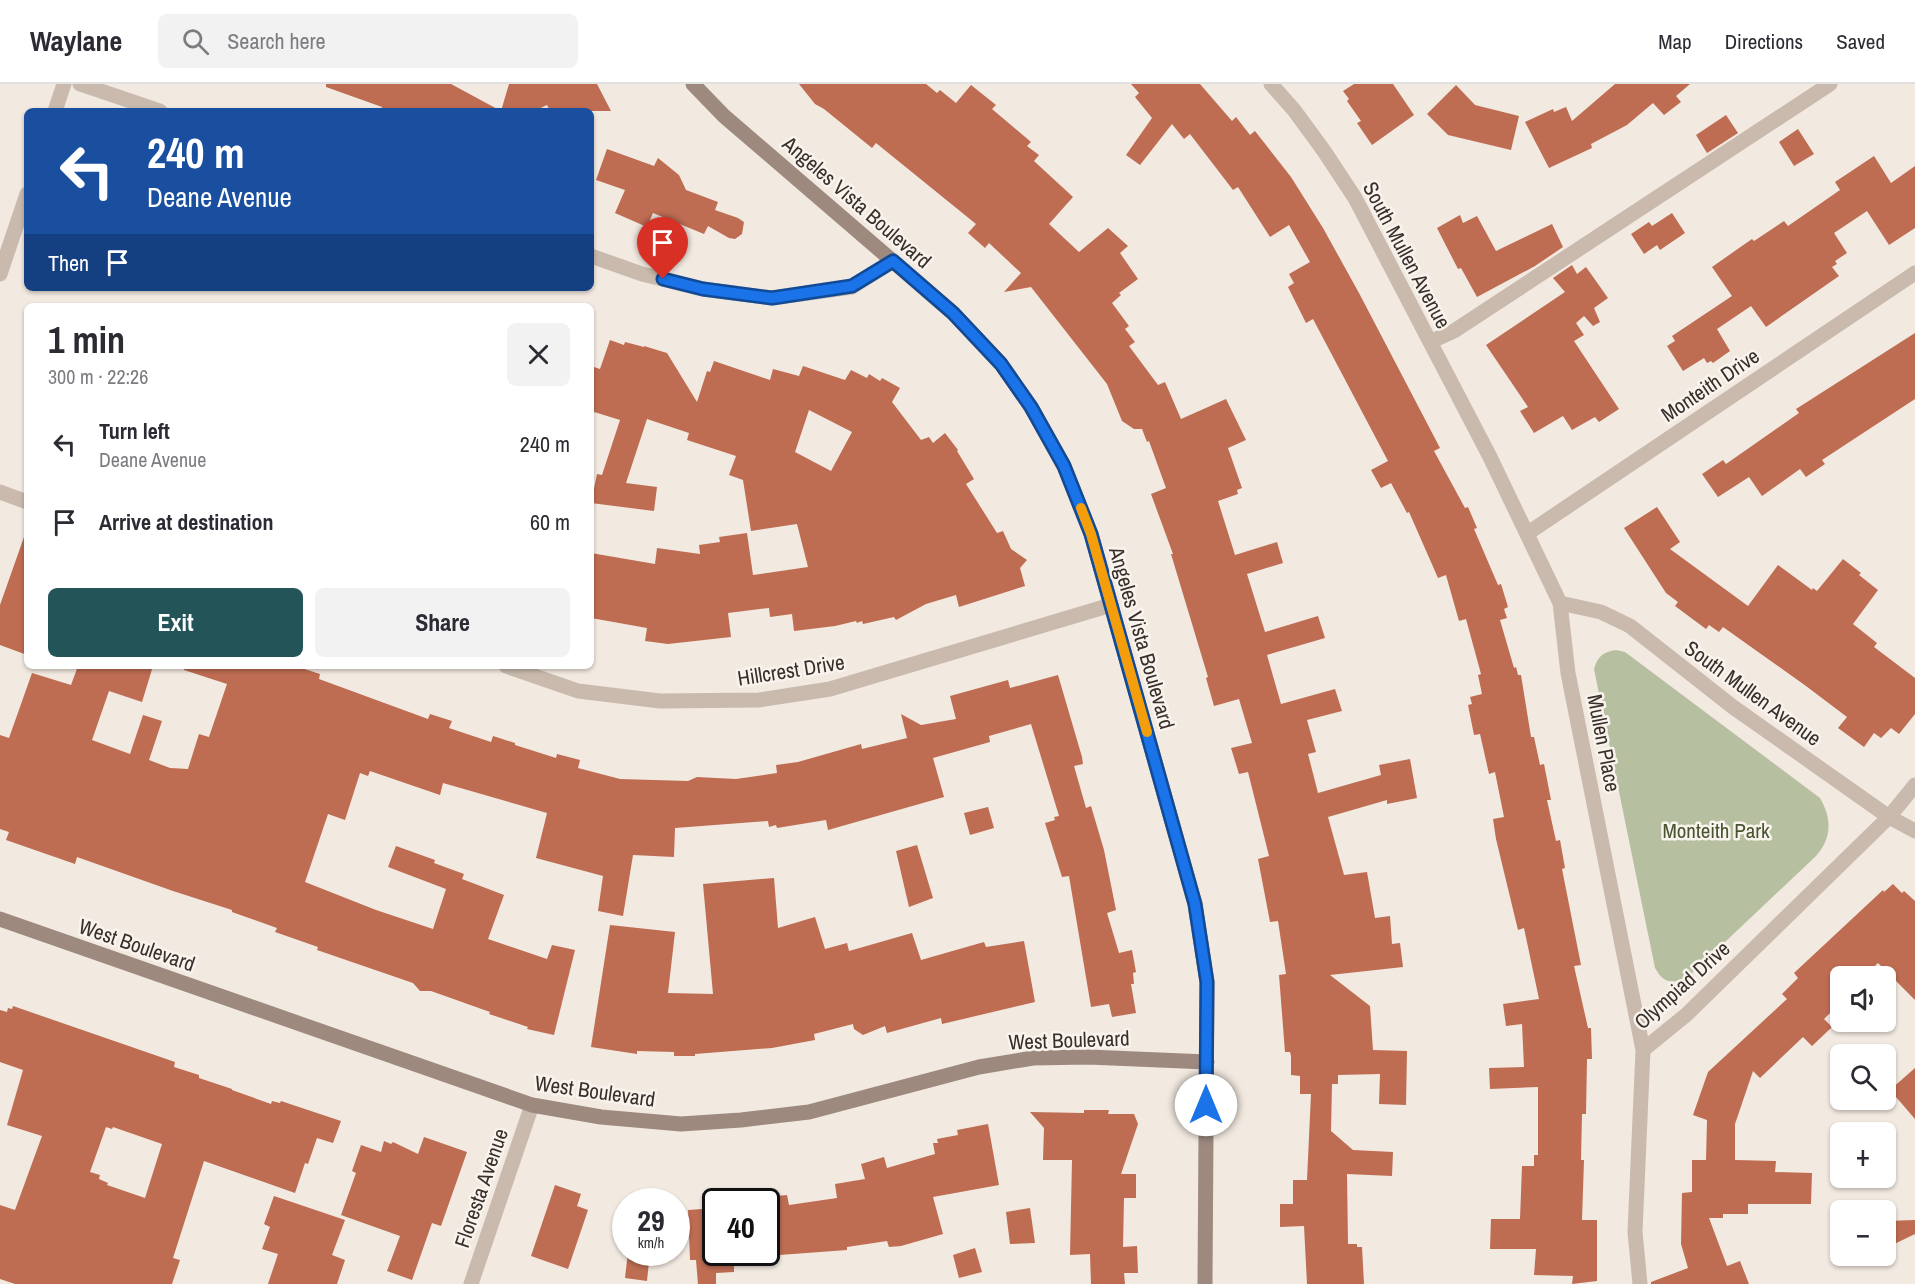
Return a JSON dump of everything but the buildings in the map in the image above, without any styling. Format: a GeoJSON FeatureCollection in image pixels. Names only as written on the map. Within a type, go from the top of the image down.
{"type":"FeatureCollection","features":[{"type":"Feature","properties":{"kind":"street"},"geometry":{"type":"LineString","coordinates":[[56,108],[64,84]]}},
{"type":"Feature","properties":{"kind":"street"},"geometry":{"type":"LineString","coordinates":[[80,84],[151,108]]}},
{"type":"Feature","properties":{"kind":"street","name":"South Mullen Avenue"},"geometry":{"type":"LineString","coordinates":[[1271,84],[1294,110],[1355,198],[1490,457]]}},
{"type":"Feature","properties":{"kind":"street"},"geometry":{"type":"LineString","coordinates":[[1430,342],[1454,331],[1830,84]]}},
{"type":"Feature","properties":{"kind":"street","name":"Angeles Vista Boulevard"},"geometry":{"type":"LineString","coordinates":[[695,85],[724,116],[961,322],[1001,364],[1031,407],[1064,466],[1091,534],[1195,904],[1207,982],[1204,1284]]}},
{"type":"Feature","properties":{"kind":"street"},"geometry":{"type":"LineString","coordinates":[[0,274],[24,203]]}},
{"type":"Feature","properties":{"kind":"street"},"geometry":{"type":"LineString","coordinates":[[594,257],[642,274],[703,289],[772,298],[852,286],[893,261]]}},
{"type":"Feature","properties":{"kind":"street","name":"Monteith Drive"},"geometry":{"type":"LineString","coordinates":[[1528,533],[1915,273]]}},
{"type":"Feature","properties":{"kind":"street","name":"Mullen Place"},"geometry":{"type":"LineString","coordinates":[[1490,457],[1560,603],[1568,673],[1642,1050]]}},
{"type":"Feature","properties":{"kind":"street"},"geometry":{"type":"LineString","coordinates":[[0,492],[24,501]]}},
{"type":"Feature","properties":{"kind":"street","name":"South Mullen Avenue"},"geometry":{"type":"LineString","coordinates":[[1560,603],[1601,612],[1630,626],[1733,707],[1889,817],[1915,831]]}},
{"type":"Feature","properties":{"kind":"street","name":"Hillcrest Drive"},"geometry":{"type":"LineString","coordinates":[[515,669],[578,691],[660,700],[759,700],[830,690],[1111,605]]}},
{"type":"Feature","properties":{"kind":"street","name":"Olympiad Drive"},"geometry":{"type":"LineString","coordinates":[[1640,1284],[1635,1232],[1642,1050],[1686,1015],[1889,817],[1915,785]]}},
{"type":"Feature","properties":{"kind":"street","name":"West Boulevard"},"geometry":{"type":"LineString","coordinates":[[0,919],[532,1105],[601,1117],[681,1124],[809,1112],[979,1066],[1033,1058],[1207,1062]]}},
{"type":"Feature","properties":{"kind":"street","name":"Floresta Avenue"},"geometry":{"type":"LineString","coordinates":[[471,1284],[532,1105]]}},
{"type":"Feature","properties":{"kind":"green space","name":"Monteith Park"},"geometry":{"type":"Polygon","coordinates":[[[1616,650],[1625,652],[1820,798],[1827,813],[1827,835],[1816,856],[1688,977],[1677,981],[1665,980],[1655,968],[1594,669],[1602,655],[1616,650]]]}},
{"type":"Feature","properties":{"kind":"slow traffic"},"geometry":{"type":"LineString","coordinates":[[1081,508],[1091,534],[1147,732]]}},
{"type":"Feature","properties":{"kind":"route"},"geometry":{"type":"LineString","coordinates":[[663,279],[703,289],[772,298],[852,286],[893,261],[953,313],[1001,364],[1031,407],[1064,466],[1091,534],[1195,904],[1207,982],[1206,1105]]}}]}
